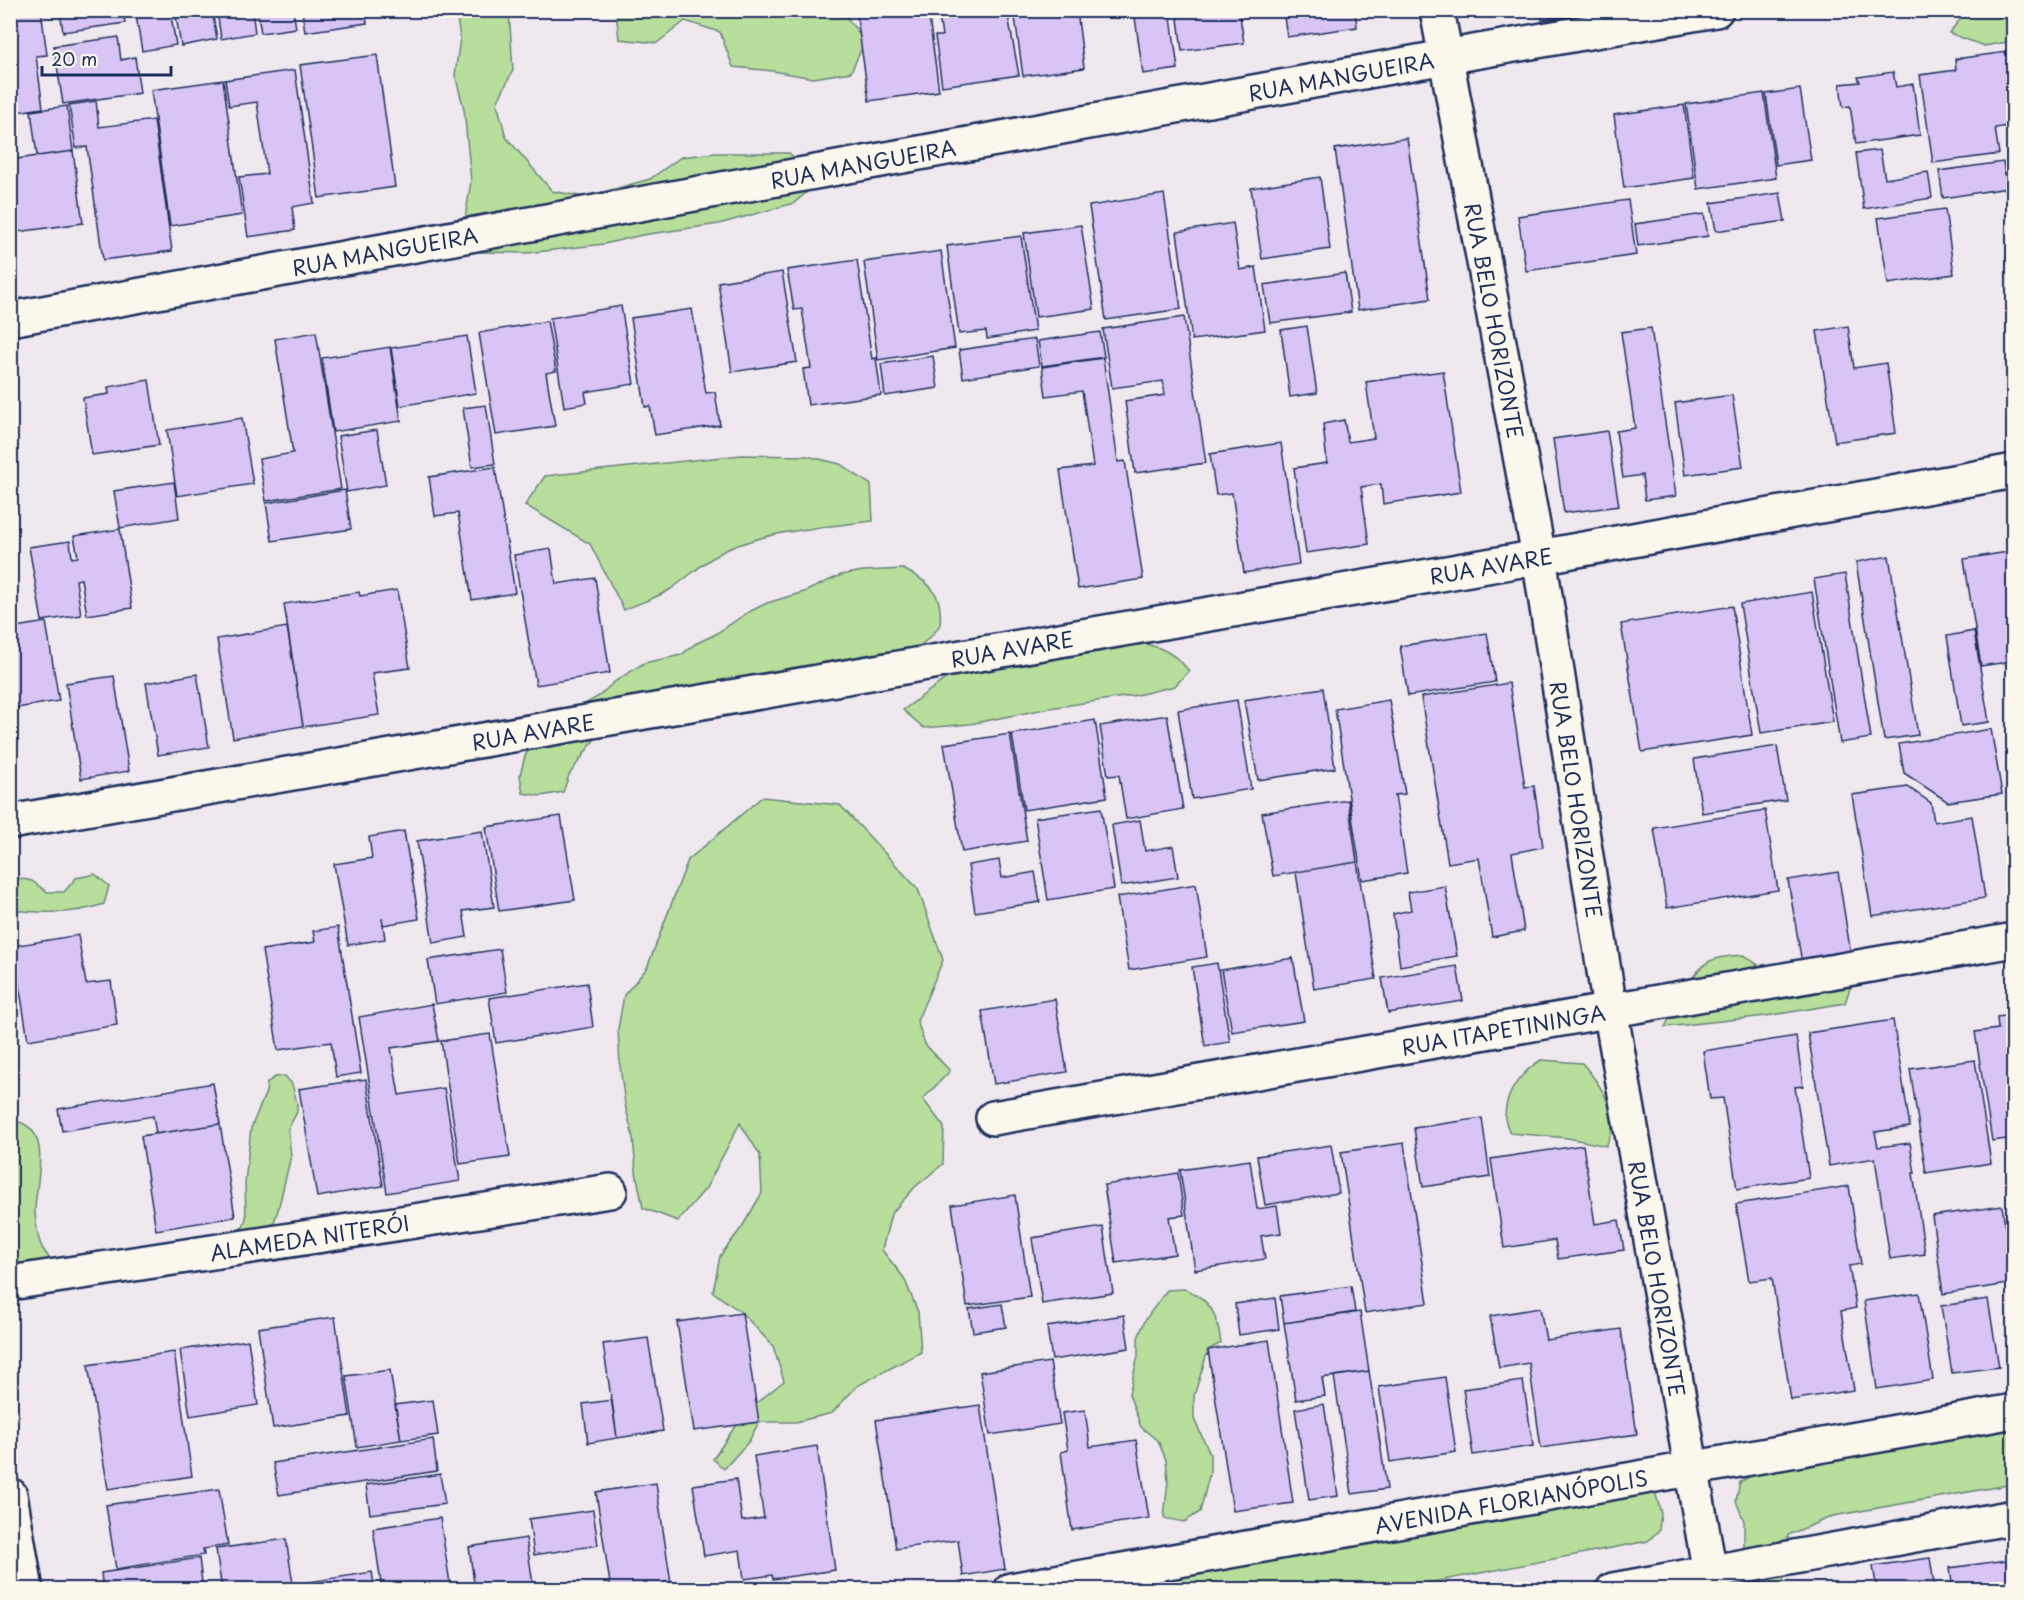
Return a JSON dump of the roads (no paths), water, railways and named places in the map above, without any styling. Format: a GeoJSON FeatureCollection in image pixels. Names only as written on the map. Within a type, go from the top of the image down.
{"type":"FeatureCollection","features":[{"type":"Feature","properties":{"kind":"street","name":"RUA BELO HORIZONTE"},"geometry":{"type":"LineString","coordinates":[[1437,10],[1539,557],[1610,1009],[1711,1581]]}},
{"type":"Feature","properties":{"kind":"street","name":"RUA MANGUEIRA"},"geometry":{"type":"LineString","coordinates":[[10,319],[1445,57],[1716,10]]}},
{"type":"Feature","properties":{"kind":"street","name":"RUA AVARE"},"geometry":{"type":"LineString","coordinates":[[10,822],[1539,557],[2013,471]]}},
{"type":"Feature","properties":{"kind":"street","name":"RUA ITAPETININGA"},"geometry":{"type":"LineString","coordinates":[[993,1118],[2013,940]]}},
{"type":"Feature","properties":{"kind":"street","name":"ALAMEDA NITERÓI"},"geometry":{"type":"LineString","coordinates":[[10,1282],[610,1191]]}},
{"type":"Feature","properties":{"kind":"street","name":"AVENIDA FLORIANÓPOLIS"},"geometry":{"type":"LineString","coordinates":[[1011,1590],[2013,1411]]}},
{"type":"Feature","properties":{"kind":"street"},"geometry":{"type":"LineString","coordinates":[[10,1495],[26,1590]]}},
{"type":"Feature","properties":{"kind":"street"},"geometry":{"type":"LineString","coordinates":[[1613,1590],[1711,1581],[2013,1517]]}}]}
